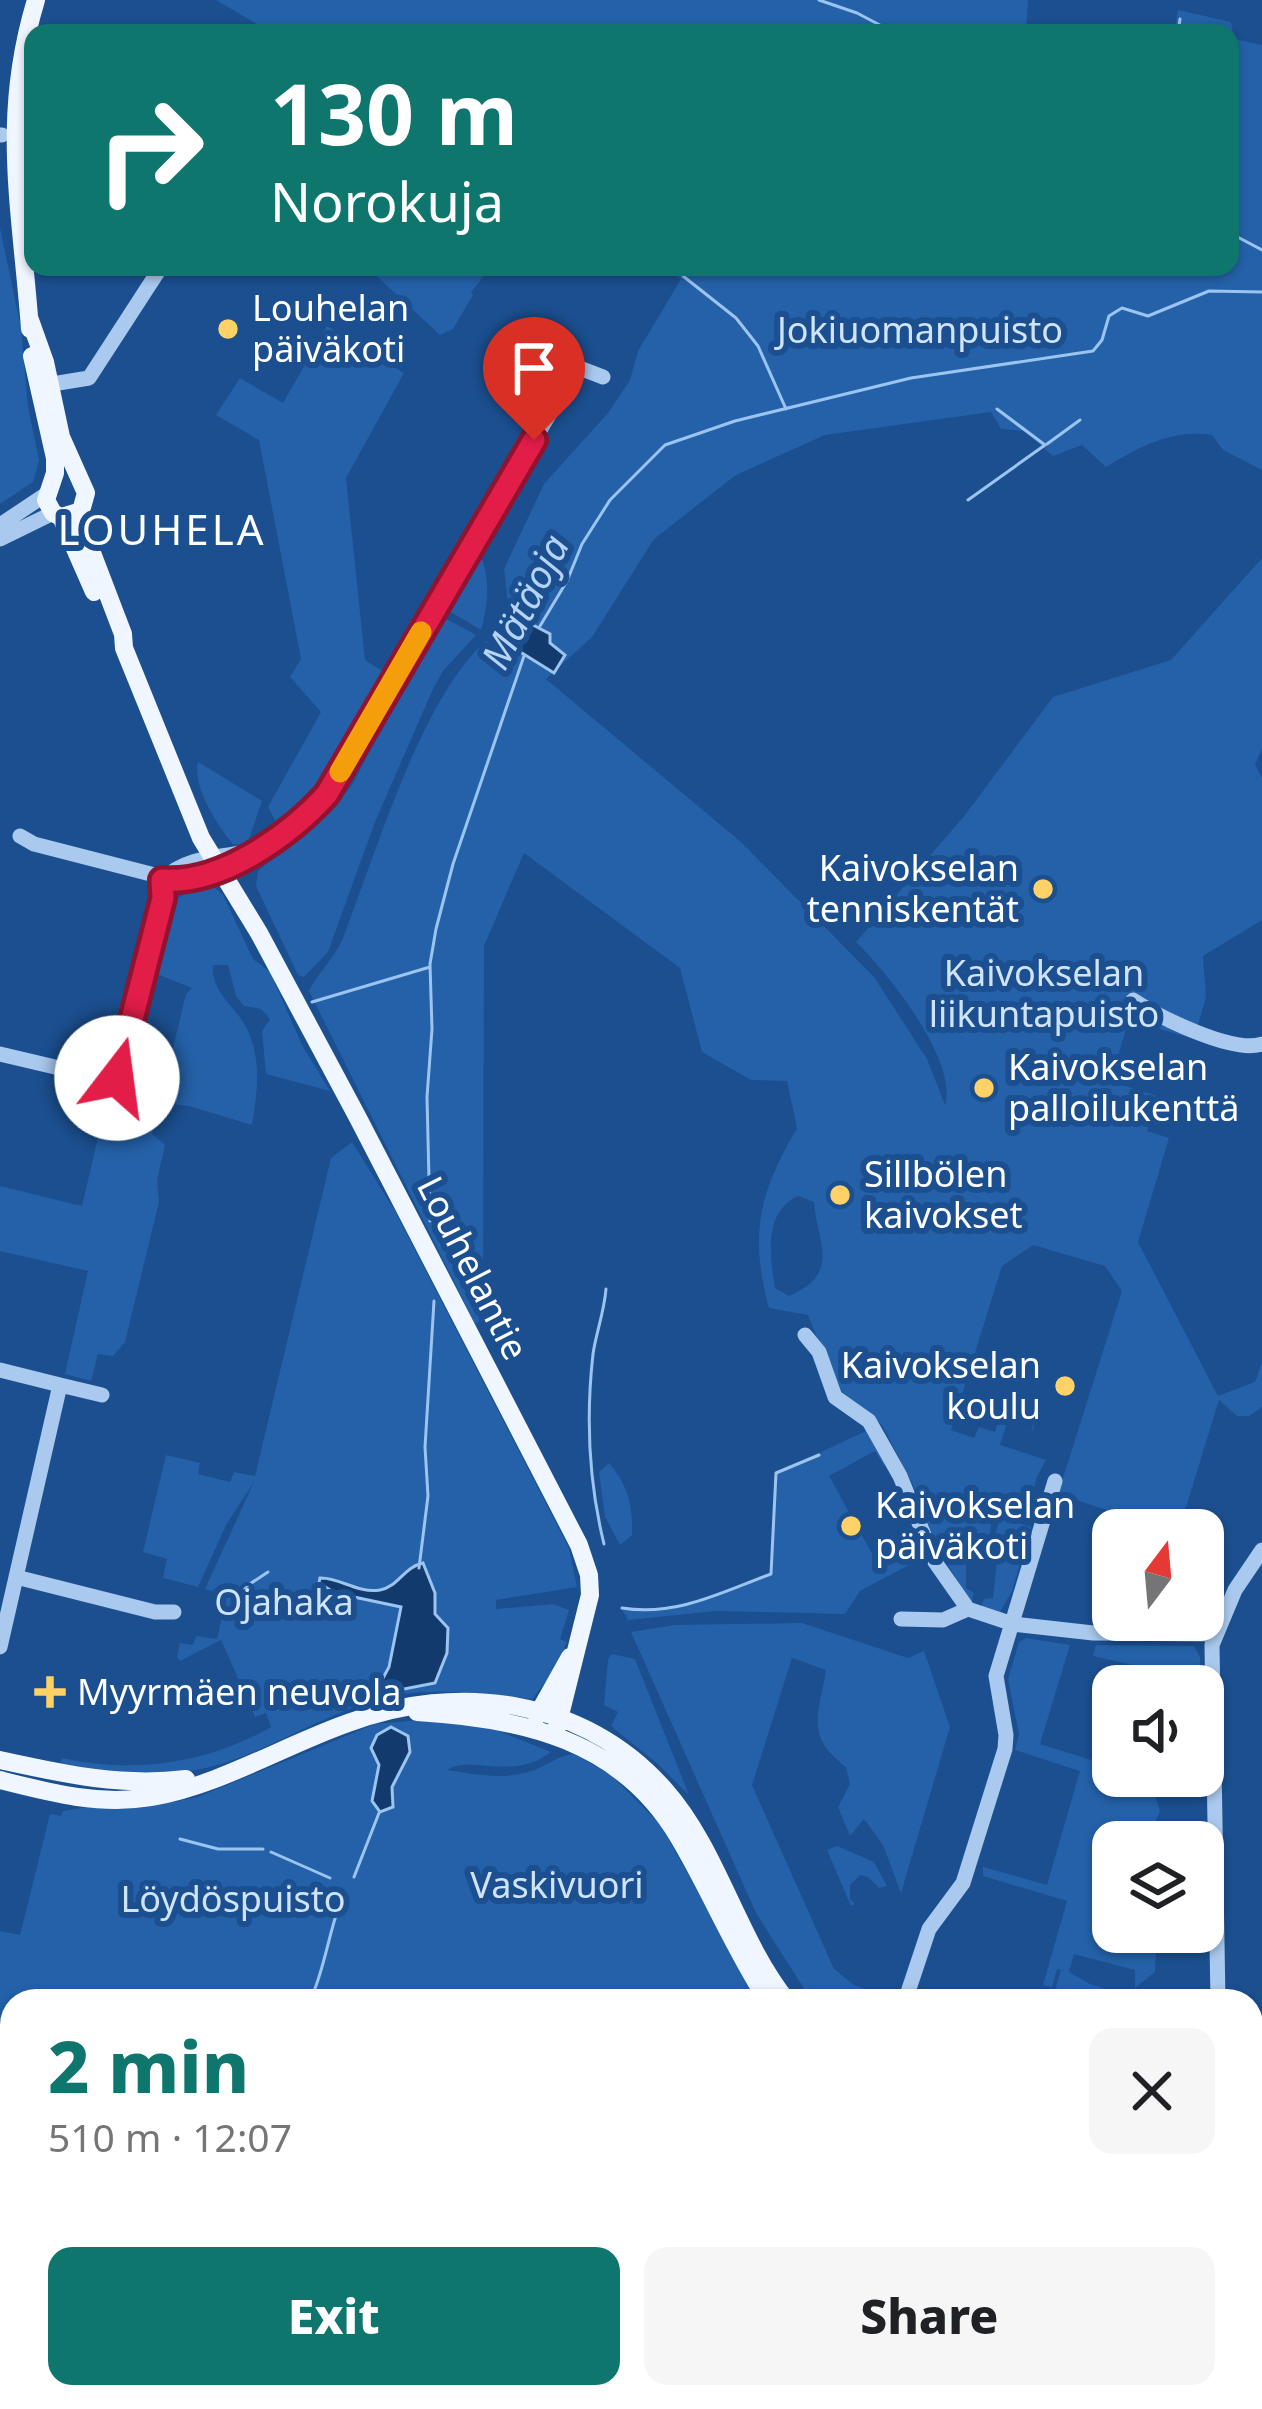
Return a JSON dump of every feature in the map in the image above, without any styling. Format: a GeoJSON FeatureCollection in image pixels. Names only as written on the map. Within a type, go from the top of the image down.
{"type":"FeatureCollection","features":[{"type":"Feature","properties":{"kind":"main road","name":"Louhelantie"},"geometry":{"type":"LineString","coordinates":[[24,27],[10,59],[1,135],[55,458],[53,502],[115,640],[124,648]]}},
{"type":"Feature","properties":{"kind":"main road","name":"Louhelantie"},"geometry":{"type":"LineString","coordinates":[[44,385],[86,494],[81,511],[84,532],[123,634],[124,648],[198,821],[579,1545],[590,1595],[558,1726]]}},
{"type":"Feature","properties":{"kind":"main road"},"geometry":{"type":"LineString","coordinates":[[78,481],[65,476],[53,502],[81,511]]}},
{"type":"Feature","properties":{"kind":"main road","name":"Louhelantie"},"geometry":{"type":"LineString","coordinates":[[537,1718],[579,1642]]}},
{"type":"Feature","properties":{"kind":"main road"},"geometry":{"type":"LineString","coordinates":[[0,1780],[86,1799],[130,1799],[188,1789],[344,1724],[400,1708],[445,1700],[537,1718],[638,1763],[666,1790],[694,1832],[756,1955],[779,1989]]}},
{"type":"Feature","properties":{"kind":"main road"},"geometry":{"type":"LineString","coordinates":[[558,1726],[611,1765],[664,1815],[760,1989]]}},
{"type":"Feature","properties":{"kind":"main road"},"geometry":{"type":"LineString","coordinates":[[0,1760],[88,1780],[130,1784],[226,1771]]}},
{"type":"Feature","properties":{"kind":"street"},"geometry":{"type":"LineString","coordinates":[[44,385],[89,378],[156,276]]}},
{"type":"Feature","properties":{"kind":"street"},"geometry":{"type":"LineString","coordinates":[[162,880],[174,869],[247,860],[297,824],[327,794],[578,367],[602,377]]}},
{"type":"Feature","properties":{"kind":"street"},"geometry":{"type":"LineString","coordinates":[[0,525],[53,502]]}},
{"type":"Feature","properties":{"kind":"street"},"geometry":{"type":"LineString","coordinates":[[0,539],[53,502]]}},
{"type":"Feature","properties":{"kind":"street"},"geometry":{"type":"LineString","coordinates":[[20,836],[162,880]]}},
{"type":"Feature","properties":{"kind":"street"},"geometry":{"type":"LineString","coordinates":[[0,1054],[117,1078],[163,898],[162,880]]}},
{"type":"Feature","properties":{"kind":"street"},"geometry":{"type":"LineString","coordinates":[[1132,1000],[1194,1030],[1250,1047],[1262,1044]]}},
{"type":"Feature","properties":{"kind":"street"},"geometry":{"type":"LineString","coordinates":[[806,1335],[819,1352],[836,1397],[869,1420],[900,1476],[934,1562],[968,1609],[1013,1624],[1092,1631]]}},
{"type":"Feature","properties":{"kind":"street"},"geometry":{"type":"LineString","coordinates":[[0,1370],[102,1395]]}},
{"type":"Feature","properties":{"kind":"street"},"geometry":{"type":"LineString","coordinates":[[0,1644],[60,1384]]}},
{"type":"Feature","properties":{"kind":"street"},"geometry":{"type":"LineString","coordinates":[[909,1989],[929,1929],[963,1883],[1005,1749],[995,1676],[1055,1480]]}},
{"type":"Feature","properties":{"kind":"street"},"geometry":{"type":"LineString","coordinates":[[1224,1613],[1262,1550]]}},
{"type":"Feature","properties":{"kind":"street"},"geometry":{"type":"LineString","coordinates":[[16,1577],[155,1612],[175,1612]]}},
{"type":"Feature","properties":{"kind":"street"},"geometry":{"type":"LineString","coordinates":[[901,1619],[943,1621],[968,1609]]}},
{"type":"Feature","properties":{"kind":"street"},"geometry":{"type":"LineString","coordinates":[[1215,1641],[1218,1989]]}},
{"type":"Feature","properties":{"kind":"green space"},"geometry":{"type":"Polygon","coordinates":[[[216,0],[1028,0],[1027,24],[257,24],[216,0]]]}},
{"type":"Feature","properties":{"kind":"green space"},"geometry":{"type":"Polygon","coordinates":[[[1178,10],[1231,22],[1231,24],[1176,24],[1178,10]]]}},
{"type":"Feature","properties":{"kind":"green space"},"geometry":{"type":"Polygon","coordinates":[[[1239,40],[1262,45],[1262,470],[1223,450],[1212,435],[1156,441],[1106,467],[1082,445],[1053,456],[1024,431],[1001,429],[991,412],[825,435],[736,475],[654,539],[592,637],[546,679],[741,842],[874,977],[927,1059],[945,1105],[946,1086],[931,1042],[901,995],[856,942],[965,815],[1053,697],[1171,660],[1262,558],[1262,748],[1255,765],[1262,778],[1262,920],[1203,956],[1206,997],[1194,1039],[1129,1020],[1110,1081],[1157,1096],[1147,1131],[1169,1138],[1138,1242],[1218,1396],[1255,1382],[1262,1362],[1262,1407],[1249,1416],[1237,1416],[1219,1400],[1185,1509],[1104,1509],[1058,1494],[1122,1291],[1105,1266],[1033,1245],[1002,1266],[951,1430],[974,1438],[979,1427],[995,1432],[1008,1392],[1041,1403],[1031,1435],[1035,1410],[1013,1403],[1000,1445],[1046,1460],[1036,1479],[1030,1515],[993,1504],[989,1546],[966,1543],[966,1588],[974,1593],[971,1604],[929,1533],[913,1485],[882,1425],[836,1387],[808,1315],[769,1308],[759,1236],[766,1194],[797,1128],[787,1081],[751,1080],[702,1052],[680,968],[524,853],[484,946],[483,1320],[475,1324],[309,991],[343,938],[402,780],[441,700],[486,641],[496,649],[508,604],[504,569],[544,484],[608,413],[630,380],[638,351],[681,279],[676,276],[1239,276],[1239,40]],[[798,1196],[779,1213],[771,1236],[775,1288],[789,1296],[805,1287],[816,1277],[822,1256],[814,1202],[798,1196]]]}},
{"type":"Feature","properties":{"kind":"green space"},"geometry":{"type":"Polygon","coordinates":[[[0,228],[21,328],[28,407],[39,460],[33,482],[0,504],[0,228]]]}},
{"type":"Feature","properties":{"kind":"green space"},"geometry":{"type":"Polygon","coordinates":[[[377,276],[484,276],[453,329],[440,335],[377,276]]]}},
{"type":"Feature","properties":{"kind":"green space"},"geometry":{"type":"Polygon","coordinates":[[[327,326],[404,373],[346,478],[365,660],[384,672],[334,760],[288,821],[277,824],[268,807],[321,712],[290,677],[301,659],[259,440],[216,415],[240,378],[283,403],[327,326]]]}},
{"type":"Feature","properties":{"kind":"green space"},"geometry":{"type":"Polygon","coordinates":[[[479,553],[487,591],[481,630],[446,609],[479,553]]]}},
{"type":"Feature","properties":{"kind":"green space"},"geometry":{"type":"Polygon","coordinates":[[[441,616],[476,635],[433,689],[375,822],[328,952],[304,977],[298,975],[256,886],[258,871],[335,806],[352,785],[441,616]]]}},
{"type":"Feature","properties":{"kind":"green space"},"geometry":{"type":"Polygon","coordinates":[[[198,762],[262,801],[247,845],[233,844],[213,816],[202,793],[198,762]]]}},
{"type":"Feature","properties":{"kind":"green space"},"geometry":{"type":"Polygon","coordinates":[[[200,885],[223,895],[253,959],[270,972],[302,1045],[330,1091],[266,1074],[262,1031],[270,1019],[261,1009],[244,1006],[236,996],[228,965],[213,965],[216,984],[243,1022],[255,1054],[252,1125],[189,1106],[160,1103],[152,1134],[165,1145],[157,1180],[159,1202],[125,1342],[113,1356],[98,1354],[91,1381],[65,1374],[88,1271],[0,1251],[0,1186],[82,1206],[109,1090],[160,1102],[186,994],[192,988],[154,973],[173,901],[200,885]]]}},
{"type":"Feature","properties":{"kind":"green space","name":"Ojahaka"},"geometry":{"type":"Polygon","coordinates":[[[352,1142],[395,1211],[569,1548],[577,1587],[496,1600],[496,1609],[553,1604],[569,1610],[560,1639],[567,1642],[532,1699],[436,1692],[382,1698],[241,1757],[197,1770],[128,1774],[61,1763],[62,1758],[116,1765],[169,1762],[221,1750],[271,1727],[266,1713],[255,1717],[221,1640],[180,1661],[177,1657],[180,1643],[193,1645],[196,1636],[217,1639],[227,1595],[205,1589],[254,1482],[226,1525],[198,1587],[163,1578],[167,1559],[143,1552],[166,1455],[200,1463],[198,1474],[230,1482],[234,1472],[255,1476],[331,1158],[352,1142]]]}},
{"type":"Feature","properties":{"kind":"green space"},"geometry":{"type":"Polygon","coordinates":[[[868,1430],[887,1460],[884,1466],[875,1451],[829,1476],[880,1568],[898,1559],[889,1541],[908,1532],[922,1558],[860,1591],[845,1614],[716,1611],[628,1620],[622,1609],[680,1606],[771,1574],[776,1473],[868,1430]]]}},
{"type":"Feature","properties":{"kind":"green space"},"geometry":{"type":"Polygon","coordinates":[[[609,1463],[625,1488],[632,1515],[632,1535],[620,1545],[605,1517],[599,1472],[609,1463]]]}},
{"type":"Feature","properties":{"kind":"green space"},"geometry":{"type":"Polygon","coordinates":[[[1000,1517],[1031,1527],[1012,1591],[1000,1612],[981,1607],[984,1599],[993,1598],[998,1550],[992,1547],[1000,1517]]]}},
{"type":"Feature","properties":{"kind":"green space"},"geometry":{"type":"Polygon","coordinates":[[[802,1623],[908,1658],[924,1651],[950,1727],[901,1893],[883,1845],[864,1819],[850,1836],[838,1807],[850,1784],[846,1767],[819,1734],[826,1670],[792,1658],[752,1785],[834,1969],[864,1989],[804,1989],[756,1913],[631,1632],[675,1625],[802,1623]]]}},
{"type":"Feature","properties":{"kind":"green space"},"geometry":{"type":"Polygon","coordinates":[[[1026,1638],[1070,1645],[1040,1744],[1092,1760],[1092,1797],[1155,1797],[1160,1811],[1156,1821],[1092,1821],[1092,1953],[1156,1953],[1155,1972],[1135,1988],[1135,1970],[1074,1954],[1069,1972],[1106,1989],[1055,1989],[1061,1970],[1057,1969],[1052,1987],[1043,1985],[1067,1901],[983,1876],[983,1867],[1047,1885],[1080,1771],[1015,1750],[1019,1734],[1008,1679],[1019,1642],[1026,1638]]]}},
{"type":"Feature","properties":{"kind":"green space"},"geometry":{"type":"Polygon","coordinates":[[[1096,1645],[1194,1646],[1200,1665],[1132,1665],[1093,1656],[1096,1645]]]}},
{"type":"Feature","properties":{"kind":"green space"},"geometry":{"type":"Polygon","coordinates":[[[612,1654],[635,1659],[689,1795],[611,1726],[618,1712],[604,1705],[612,1654]]]}},
{"type":"Feature","properties":{"kind":"green space"},"geometry":{"type":"Polygon","coordinates":[[[431,1719],[486,1726],[551,1752],[522,1765],[447,1770],[488,1776],[518,1774],[575,1754],[612,1776],[660,1824],[752,1989],[0,1989],[0,1931],[20,1935],[50,1814],[61,1816],[63,1811],[94,1806],[143,1808],[198,1797],[375,1724],[431,1719]]]}},
{"type":"Feature","properties":{"kind":"green space"},"geometry":{"type":"Polygon","coordinates":[[[837,1846],[874,1862],[887,1886],[879,1888],[860,1875],[850,1885],[855,1904],[851,1906],[827,1850],[837,1846]]]}},
{"type":"Feature","properties":{"kind":"shaded area","name":"Mätäoja"},"geometry":{"type":"Polygon","coordinates":[[[514,615],[550,634],[550,643],[565,655],[554,673],[514,648],[504,635],[506,622],[514,615]]]}},
{"type":"Feature","properties":{"kind":"shaded area"},"geometry":{"type":"Polygon","coordinates":[[[423,1563],[435,1593],[435,1614],[448,1628],[447,1653],[435,1683],[399,1690],[384,1687],[401,1607],[335,1593],[319,1583],[320,1578],[380,1590],[423,1563]]]}},
{"type":"Feature","properties":{"kind":"shaded area"},"geometry":{"type":"Polygon","coordinates":[[[391,1727],[408,1736],[410,1752],[392,1787],[393,1807],[380,1812],[372,1801],[379,1765],[371,1748],[377,1735],[391,1727]]]}},
{"type":"Feature","properties":{"kind":"waterway"},"geometry":{"type":"LineString","coordinates":[[819,0],[878,24]]}},
{"type":"Feature","properties":{"kind":"waterway"},"geometry":{"type":"LineString","coordinates":[[1179,24],[1180,19]]}},
{"type":"Feature","properties":{"kind":"waterway"},"geometry":{"type":"LineString","coordinates":[[1239,238],[1262,250]]}},
{"type":"Feature","properties":{"kind":"waterway"},"geometry":{"type":"LineString","coordinates":[[683,276],[736,318],[758,346],[786,409]]}},
{"type":"Feature","properties":{"kind":"waterway","name":"Mätäoja"},"geometry":{"type":"LineString","coordinates":[[540,626],[610,500],[665,445],[735,421],[911,378],[1093,351],[1102,340],[1109,316],[1122,308],[1148,316],[1209,291],[1262,292]]}},
{"type":"Feature","properties":{"kind":"waterway"},"geometry":{"type":"LineString","coordinates":[[968,500],[1045,445],[997,409]]}},
{"type":"Feature","properties":{"kind":"waterway"},"geometry":{"type":"LineString","coordinates":[[1047,444],[1080,420]]}},
{"type":"Feature","properties":{"kind":"waterway","name":"Mätäoja"},"geometry":{"type":"LineString","coordinates":[[430,1221],[430,964],[453,864],[524,656]]}},
{"type":"Feature","properties":{"kind":"waterway"},"geometry":{"type":"LineString","coordinates":[[312,1002],[430,967]]}},
{"type":"Feature","properties":{"kind":"waterway"},"geometry":{"type":"LineString","coordinates":[[604,1544],[589,1425],[593,1354],[606,1289]]}},
{"type":"Feature","properties":{"kind":"waterway","name":"Mätäoja"},"geometry":{"type":"LineString","coordinates":[[419,1568],[428,1496],[425,1447],[434,1301]]}},
{"type":"Feature","properties":{"kind":"waterway"},"geometry":{"type":"LineString","coordinates":[[622,1608],[680,1606],[771,1574],[776,1473],[819,1455]]}},
{"type":"Feature","properties":{"kind":"waterway"},"geometry":{"type":"LineString","coordinates":[[230,1597],[268,1572]]}},
{"type":"Feature","properties":{"kind":"waterway","name":"Mätäoja"},"geometry":{"type":"LineString","coordinates":[[354,1877],[379,1813]]}},
{"type":"Feature","properties":{"kind":"waterway"},"geometry":{"type":"LineString","coordinates":[[180,1839],[218,1849],[263,1849]]}},
{"type":"Feature","properties":{"kind":"waterway"},"geometry":{"type":"LineString","coordinates":[[271,1852],[330,1878]]}},
{"type":"Feature","properties":{"kind":"waterway","name":"Mätäoja"},"geometry":{"type":"LineString","coordinates":[[315,1989],[339,1906]]}},
{"type":"Feature","properties":{"kind":"slow traffic"},"geometry":{"type":"LineString","coordinates":[[340,772],[421,632]]}},
{"type":"Feature","properties":{"kind":"place","name":"Louhelan päiväkoti"},"geometry":{"type":"Point","coordinates":[228,329]}},
{"type":"Feature","properties":{"kind":"place","name":"Kaivokselan tenniskentät"},"geometry":{"type":"Point","coordinates":[1043,889]}},
{"type":"Feature","properties":{"kind":"place","name":"Kaivokselan palloilukenttä"},"geometry":{"type":"Point","coordinates":[984,1088]}},
{"type":"Feature","properties":{"kind":"place","name":"Sillbölen kaivokset"},"geometry":{"type":"Point","coordinates":[840,1195]}},
{"type":"Feature","properties":{"kind":"place","name":"Kaivokselan koulu"},"geometry":{"type":"Point","coordinates":[1065,1386]}},
{"type":"Feature","properties":{"kind":"place","name":"Kaivokselan päiväkoti"},"geometry":{"type":"Point","coordinates":[851,1526]}},
{"type":"Feature","properties":{"kind":"place","name":"Myyrmäen neuvola"},"geometry":{"type":"Point","coordinates":[50,1692]}},
{"type":"Feature","properties":{"kind":"district","name":"LOUHELA"},"geometry":{"type":"Point","coordinates":[162,530]}},
{"type":"Feature","properties":{"kind":"route"},"geometry":{"type":"LineString","coordinates":[[117,1078],[163,898],[162,880],[178,881],[247,860],[297,824],[327,794],[534,440]]}},
{"type":"Feature","properties":{"kind":"park label","name":"Jokiuomanpuisto"},"geometry":{"type":"Point","coordinates":[920,330]}},
{"type":"Feature","properties":{"kind":"park label","name":"Kaivokselan liikuntapuisto"},"geometry":{"type":"Point","coordinates":[1044,994]}},
{"type":"Feature","properties":{"kind":"park label","name":"Vaskivuori"},"geometry":{"type":"Point","coordinates":[557,1885]}},
{"type":"Feature","properties":{"kind":"park label","name":"Löydöspuisto"},"geometry":{"type":"Point","coordinates":[233,1899]}}]}
